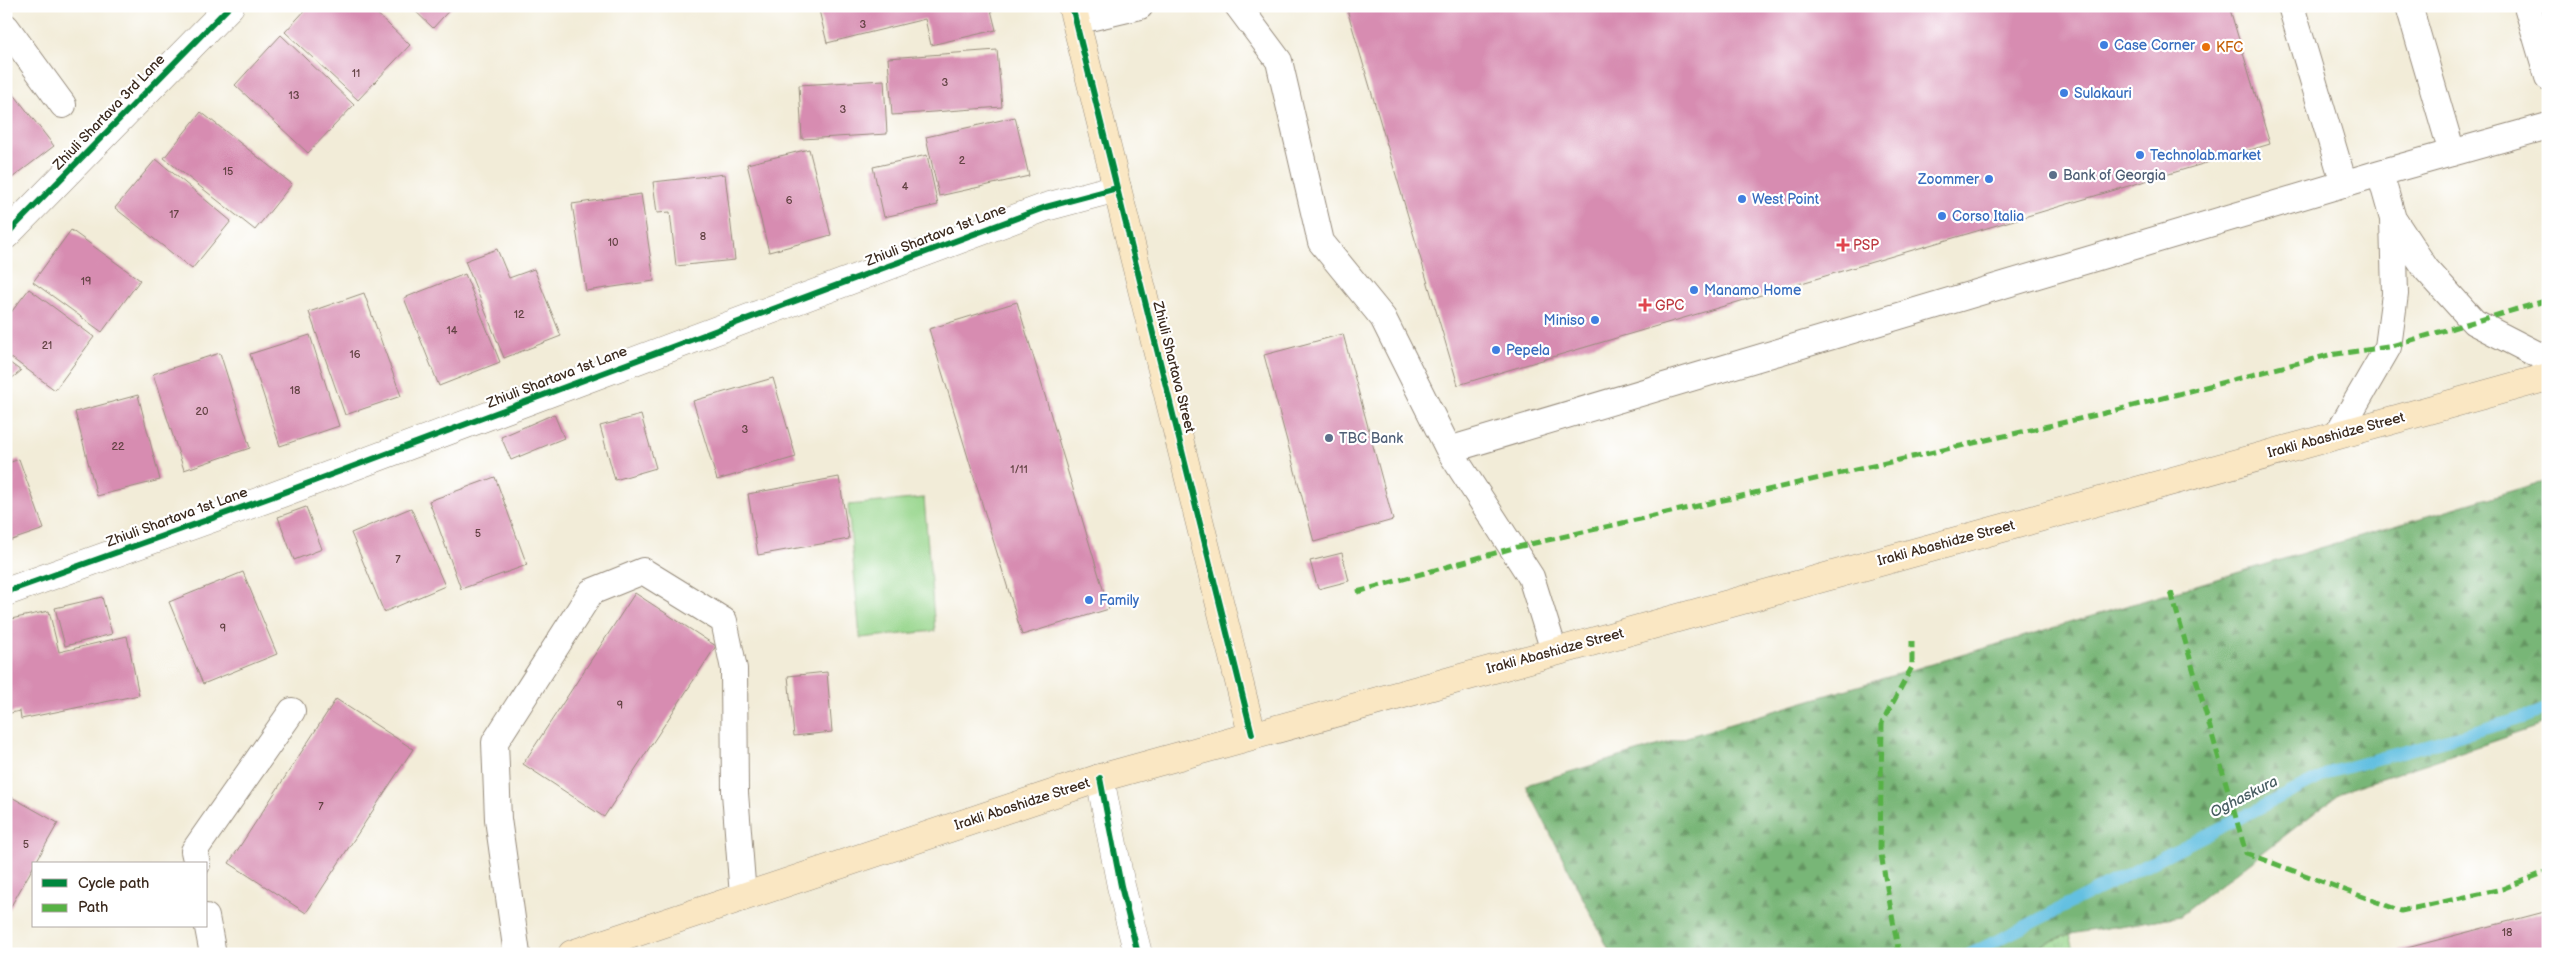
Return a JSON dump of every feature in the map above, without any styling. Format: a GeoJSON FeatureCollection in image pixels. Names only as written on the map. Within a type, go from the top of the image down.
{"type":"FeatureCollection","features":[{"type":"Feature","properties":{"kind":"main road","name":"Zhiuli Shartava Street"},"geometry":{"type":"LineString","coordinates":[[1074,13],[1252,734]]}},
{"type":"Feature","properties":{"kind":"main road","name":"Irakli Abashidze Street"},"geometry":{"type":"LineString","coordinates":[[572,954],[1100,778],[1252,734],[2548,377]]}},
{"type":"Feature","properties":{"kind":"street","name":"Zhiuli Shartava 3rd Lane"},"geometry":{"type":"LineString","coordinates":[[6,234],[230,6]]}},
{"type":"Feature","properties":{"kind":"street","name":"Zhiuli Shartava 1st Lane"},"geometry":{"type":"LineString","coordinates":[[6,592],[274,496],[1046,207],[1117,188]]}},
{"type":"Feature","properties":{"kind":"street"},"geometry":{"type":"LineString","coordinates":[[1100,778],[1121,886],[1138,954]]}},
{"type":"Feature","properties":{"kind":"lane"},"geometry":{"type":"LineString","coordinates":[[1074,13],[1140,6]]}},
{"type":"Feature","properties":{"kind":"lane"},"geometry":{"type":"LineString","coordinates":[[1238,6],[1279,60],[1321,242],[1383,318],[1449,450],[1531,577],[1554,651]]}},
{"type":"Feature","properties":{"kind":"lane"},"geometry":{"type":"LineString","coordinates":[[2291,6],[2344,184]]}},
{"type":"Feature","properties":{"kind":"lane"},"geometry":{"type":"LineString","coordinates":[[2409,6],[2452,153]]}},
{"type":"Feature","properties":{"kind":"lane"},"geometry":{"type":"LineString","coordinates":[[2527,6],[2548,77]]}},
{"type":"Feature","properties":{"kind":"lane"},"geometry":{"type":"LineString","coordinates":[[6,27],[63,105]]}},
{"type":"Feature","properties":{"kind":"lane"},"geometry":{"type":"LineString","coordinates":[[1449,450],[2380,173],[2548,126]]}},
{"type":"Feature","properties":{"kind":"lane"},"geometry":{"type":"LineString","coordinates":[[2337,435],[2388,347],[2394,294],[2393,219],[2380,173]]}},
{"type":"Feature","properties":{"kind":"lane"},"geometry":{"type":"LineString","coordinates":[[2393,219],[2426,270],[2474,322],[2548,360]]}},
{"type":"Feature","properties":{"kind":"lane"},"geometry":{"type":"LineString","coordinates":[[517,954],[498,818],[494,742],[591,592],[643,572],[724,621],[734,669],[735,793],[743,896]]}},
{"type":"Feature","properties":{"kind":"lane"},"geometry":{"type":"LineString","coordinates":[[197,862],[194,851],[292,711]]}},
{"type":"Feature","properties":{"kind":"lane"},"geometry":{"type":"LineString","coordinates":[[208,928],[213,954]]}},
{"type":"Feature","properties":{"kind":"green space"},"geometry":{"type":"Polygon","coordinates":[[[2548,480],[2548,723],[2343,791],[2180,916],[2070,934],[2018,954],[1611,954],[1526,785],[2548,480]]]}},
{"type":"Feature","properties":{"kind":"green space"},"geometry":{"type":"Polygon","coordinates":[[[924,498],[935,631],[860,638],[848,505],[924,498]]]}},
{"type":"Feature","properties":{"kind":"green space"},"geometry":{"type":"Polygon","coordinates":[[[2070,934],[2075,954],[2018,954],[2070,934]]]}},
{"type":"Feature","properties":{"kind":"building"},"geometry":{"type":"Polygon","coordinates":[[[309,6],[369,6],[410,45],[358,100],[285,32],[309,6]]]}},
{"type":"Feature","properties":{"kind":"building"},"geometry":{"type":"Polygon","coordinates":[[[410,6],[453,6],[433,28],[410,6]]]}},
{"type":"Feature","properties":{"kind":"building"},"geometry":{"type":"Polygon","coordinates":[[[818,6],[990,6],[996,30],[931,45],[925,19],[827,43],[818,6]]]}},
{"type":"Feature","properties":{"kind":"building","name":"West Point"},"geometry":{"type":"Polygon","coordinates":[[[1346,6],[2229,6],[2270,144],[1458,385],[1346,6]]]}},
{"type":"Feature","properties":{"kind":"building"},"geometry":{"type":"Polygon","coordinates":[[[281,35],[354,105],[308,153],[235,85],[281,35]]]}},
{"type":"Feature","properties":{"kind":"building"},"geometry":{"type":"Polygon","coordinates":[[[997,50],[1002,107],[892,115],[888,58],[997,50]]]}},
{"type":"Feature","properties":{"kind":"building"},"geometry":{"type":"Polygon","coordinates":[[[884,80],[887,134],[802,139],[799,85],[884,80]]]}},
{"type":"Feature","properties":{"kind":"building"},"geometry":{"type":"Polygon","coordinates":[[[6,84],[54,146],[12,178],[6,170],[6,84]]]}},
{"type":"Feature","properties":{"kind":"building"},"geometry":{"type":"Polygon","coordinates":[[[201,112],[292,184],[255,230],[164,158],[201,112]]]}},
{"type":"Feature","properties":{"kind":"building"},"geometry":{"type":"Polygon","coordinates":[[[1015,117],[1029,176],[939,196],[926,137],[1015,117]]]}},
{"type":"Feature","properties":{"kind":"building"},"geometry":{"type":"Polygon","coordinates":[[[809,149],[831,235],[769,252],[747,164],[809,149]]]}},
{"type":"Feature","properties":{"kind":"building"},"geometry":{"type":"Polygon","coordinates":[[[927,155],[938,205],[884,217],[873,167],[927,155]]]}},
{"type":"Feature","properties":{"kind":"building"},"geometry":{"type":"Polygon","coordinates":[[[156,159],[231,221],[192,269],[115,208],[156,159]]]}},
{"type":"Feature","properties":{"kind":"building"},"geometry":{"type":"Polygon","coordinates":[[[725,174],[735,260],[676,266],[670,212],[657,213],[653,182],[725,174]]]}},
{"type":"Feature","properties":{"kind":"building"},"geometry":{"type":"Polygon","coordinates":[[[641,194],[654,281],[586,291],[572,204],[641,194]]]}},
{"type":"Feature","properties":{"kind":"building"},"geometry":{"type":"Polygon","coordinates":[[[71,230],[140,280],[102,332],[33,282],[71,230]]]}},
{"type":"Feature","properties":{"kind":"building"},"geometry":{"type":"Polygon","coordinates":[[[497,249],[509,278],[534,269],[561,336],[504,358],[465,261],[497,249]]]}},
{"type":"Feature","properties":{"kind":"building"},"geometry":{"type":"Polygon","coordinates":[[[465,274],[500,362],[439,386],[404,298],[465,274]]]}},
{"type":"Feature","properties":{"kind":"building"},"geometry":{"type":"Polygon","coordinates":[[[29,289],[94,337],[55,390],[6,354],[6,319],[29,289]]]}},
{"type":"Feature","properties":{"kind":"building"},"geometry":{"type":"Polygon","coordinates":[[[364,293],[401,396],[345,415],[309,312],[364,293]]]}},
{"type":"Feature","properties":{"kind":"building"},"geometry":{"type":"Polygon","coordinates":[[[1017,302],[1109,609],[1022,635],[929,329],[1017,302]]]}},
{"type":"Feature","properties":{"kind":"building","name":"TBC Bank"},"geometry":{"type":"Polygon","coordinates":[[[1343,334],[1393,520],[1314,542],[1264,355],[1343,334]]]}},
{"type":"Feature","properties":{"kind":"building"},"geometry":{"type":"Polygon","coordinates":[[[310,335],[339,426],[280,446],[250,354],[310,335]]]}},
{"type":"Feature","properties":{"kind":"building"},"geometry":{"type":"Polygon","coordinates":[[[220,353],[250,448],[184,470],[153,374],[220,353]]]}},
{"type":"Feature","properties":{"kind":"building"},"geometry":{"type":"Polygon","coordinates":[[[6,360],[21,371],[6,383],[6,360]]]}},
{"type":"Feature","properties":{"kind":"building"},"geometry":{"type":"Polygon","coordinates":[[[773,378],[796,457],[717,480],[693,401],[773,378]]]}},
{"type":"Feature","properties":{"kind":"building"},"geometry":{"type":"Polygon","coordinates":[[[138,395],[160,480],[97,496],[75,412],[138,395]]]}},
{"type":"Feature","properties":{"kind":"building"},"geometry":{"type":"Polygon","coordinates":[[[554,414],[564,438],[511,460],[501,437],[554,414]]]}},
{"type":"Feature","properties":{"kind":"building"},"geometry":{"type":"Polygon","coordinates":[[[641,415],[656,468],[615,480],[600,426],[641,415]]]}},
{"type":"Feature","properties":{"kind":"building"},"geometry":{"type":"Polygon","coordinates":[[[19,459],[44,529],[6,542],[6,464],[19,459]]]}},
{"type":"Feature","properties":{"kind":"building"},"geometry":{"type":"Polygon","coordinates":[[[495,477],[527,565],[461,589],[429,501],[495,477]]]}},
{"type":"Feature","properties":{"kind":"building"},"geometry":{"type":"Polygon","coordinates":[[[839,477],[849,539],[758,555],[748,494],[839,477]]]}},
{"type":"Feature","properties":{"kind":"building"},"geometry":{"type":"Polygon","coordinates":[[[306,507],[322,549],[294,560],[278,517],[306,507]]]}},
{"type":"Feature","properties":{"kind":"building"},"geometry":{"type":"Polygon","coordinates":[[[411,508],[445,586],[384,612],[351,533],[411,508]]]}},
{"type":"Feature","properties":{"kind":"building"},"geometry":{"type":"Polygon","coordinates":[[[1342,553],[1349,581],[1318,589],[1310,561],[1342,553]]]}},
{"type":"Feature","properties":{"kind":"building"},"geometry":{"type":"Polygon","coordinates":[[[243,572],[277,654],[203,684],[169,602],[243,572]]]}},
{"type":"Feature","properties":{"kind":"building"},"geometry":{"type":"Polygon","coordinates":[[[635,593],[716,646],[604,817],[523,764],[635,593]]]}},
{"type":"Feature","properties":{"kind":"building"},"geometry":{"type":"Polygon","coordinates":[[[102,597],[112,634],[65,646],[55,608],[102,597]]]}},
{"type":"Feature","properties":{"kind":"building"},"geometry":{"type":"Polygon","coordinates":[[[49,611],[59,652],[127,636],[139,695],[21,719],[20,711],[6,714],[6,620],[49,611]]]}},
{"type":"Feature","properties":{"kind":"building"},"geometry":{"type":"Polygon","coordinates":[[[827,672],[832,732],[794,736],[788,676],[827,672]]]}},
{"type":"Feature","properties":{"kind":"building"},"geometry":{"type":"Polygon","coordinates":[[[336,699],[413,749],[306,913],[229,863],[336,699]]]}},
{"type":"Feature","properties":{"kind":"building"},"geometry":{"type":"Polygon","coordinates":[[[6,794],[58,823],[36,862],[32,862],[32,869],[6,915],[6,794]]]}},
{"type":"Feature","properties":{"kind":"building"},"geometry":{"type":"Polygon","coordinates":[[[2548,911],[2548,954],[2388,954],[2388,953],[2548,911]]]}},
{"type":"Feature","properties":{"kind":"waterway","name":"Oghaskura"},"geometry":{"type":"LineString","coordinates":[[1970,954],[2331,772],[2526,717],[2548,708]]}},
{"type":"Feature","properties":{"kind":"marked path"},"geometry":{"type":"LineString","coordinates":[[1357,592],[1513,548],[2105,413],[2329,355],[2388,347],[2548,300]]}},
{"type":"Feature","properties":{"kind":"marked path"},"geometry":{"type":"LineString","coordinates":[[2171,592],[2246,853],[2401,911],[2502,889],[2548,871]]}},
{"type":"Feature","properties":{"kind":"marked path"},"geometry":{"type":"LineString","coordinates":[[1899,954],[1880,849],[1882,723],[1912,667],[1912,641]]}},
{"type":"Feature","properties":{"kind":"cycle path"},"geometry":{"type":"LineString","coordinates":[[6,235],[230,6]]}},
{"type":"Feature","properties":{"kind":"cycle path"},"geometry":{"type":"LineString","coordinates":[[1072,6],[1252,734]]}},
{"type":"Feature","properties":{"kind":"cycle path"},"geometry":{"type":"LineString","coordinates":[[6,592],[274,496],[1046,207],[1117,188]]}},
{"type":"Feature","properties":{"kind":"cycle path"},"geometry":{"type":"LineString","coordinates":[[1100,778],[1121,886],[1138,954]]}},
{"type":"Feature","properties":{"kind":"place","name":"Case Corner"},"geometry":{"type":"Point","coordinates":[2104,45]}},
{"type":"Feature","properties":{"kind":"place","name":"KFC"},"geometry":{"type":"Point","coordinates":[2206,47]}},
{"type":"Feature","properties":{"kind":"place","name":"Sulakauri"},"geometry":{"type":"Point","coordinates":[2064,93]}},
{"type":"Feature","properties":{"kind":"place","name":"Technolab.market"},"geometry":{"type":"Point","coordinates":[2140,155]}},
{"type":"Feature","properties":{"kind":"place","name":"Bank of Georgia"},"geometry":{"type":"Point","coordinates":[2053,175]}},
{"type":"Feature","properties":{"kind":"place","name":"Zoommer"},"geometry":{"type":"Point","coordinates":[1989,179]}},
{"type":"Feature","properties":{"kind":"place","name":"West Point"},"geometry":{"type":"Point","coordinates":[1742,199]}},
{"type":"Feature","properties":{"kind":"place","name":"Corso Italia"},"geometry":{"type":"Point","coordinates":[1942,216]}},
{"type":"Feature","properties":{"kind":"place","name":"PSP"},"geometry":{"type":"Point","coordinates":[1843,245]}},
{"type":"Feature","properties":{"kind":"place","name":"Manamo Home"},"geometry":{"type":"Point","coordinates":[1694,290]}},
{"type":"Feature","properties":{"kind":"place","name":"GPC"},"geometry":{"type":"Point","coordinates":[1645,305]}},
{"type":"Feature","properties":{"kind":"place","name":"Miniso"},"geometry":{"type":"Point","coordinates":[1595,320]}},
{"type":"Feature","properties":{"kind":"place","name":"Pepela"},"geometry":{"type":"Point","coordinates":[1496,350]}},
{"type":"Feature","properties":{"kind":"place","name":"TBC Bank"},"geometry":{"type":"Point","coordinates":[1329,438]}},
{"type":"Feature","properties":{"kind":"place","name":"Family"},"geometry":{"type":"Point","coordinates":[1089,600]}}]}
